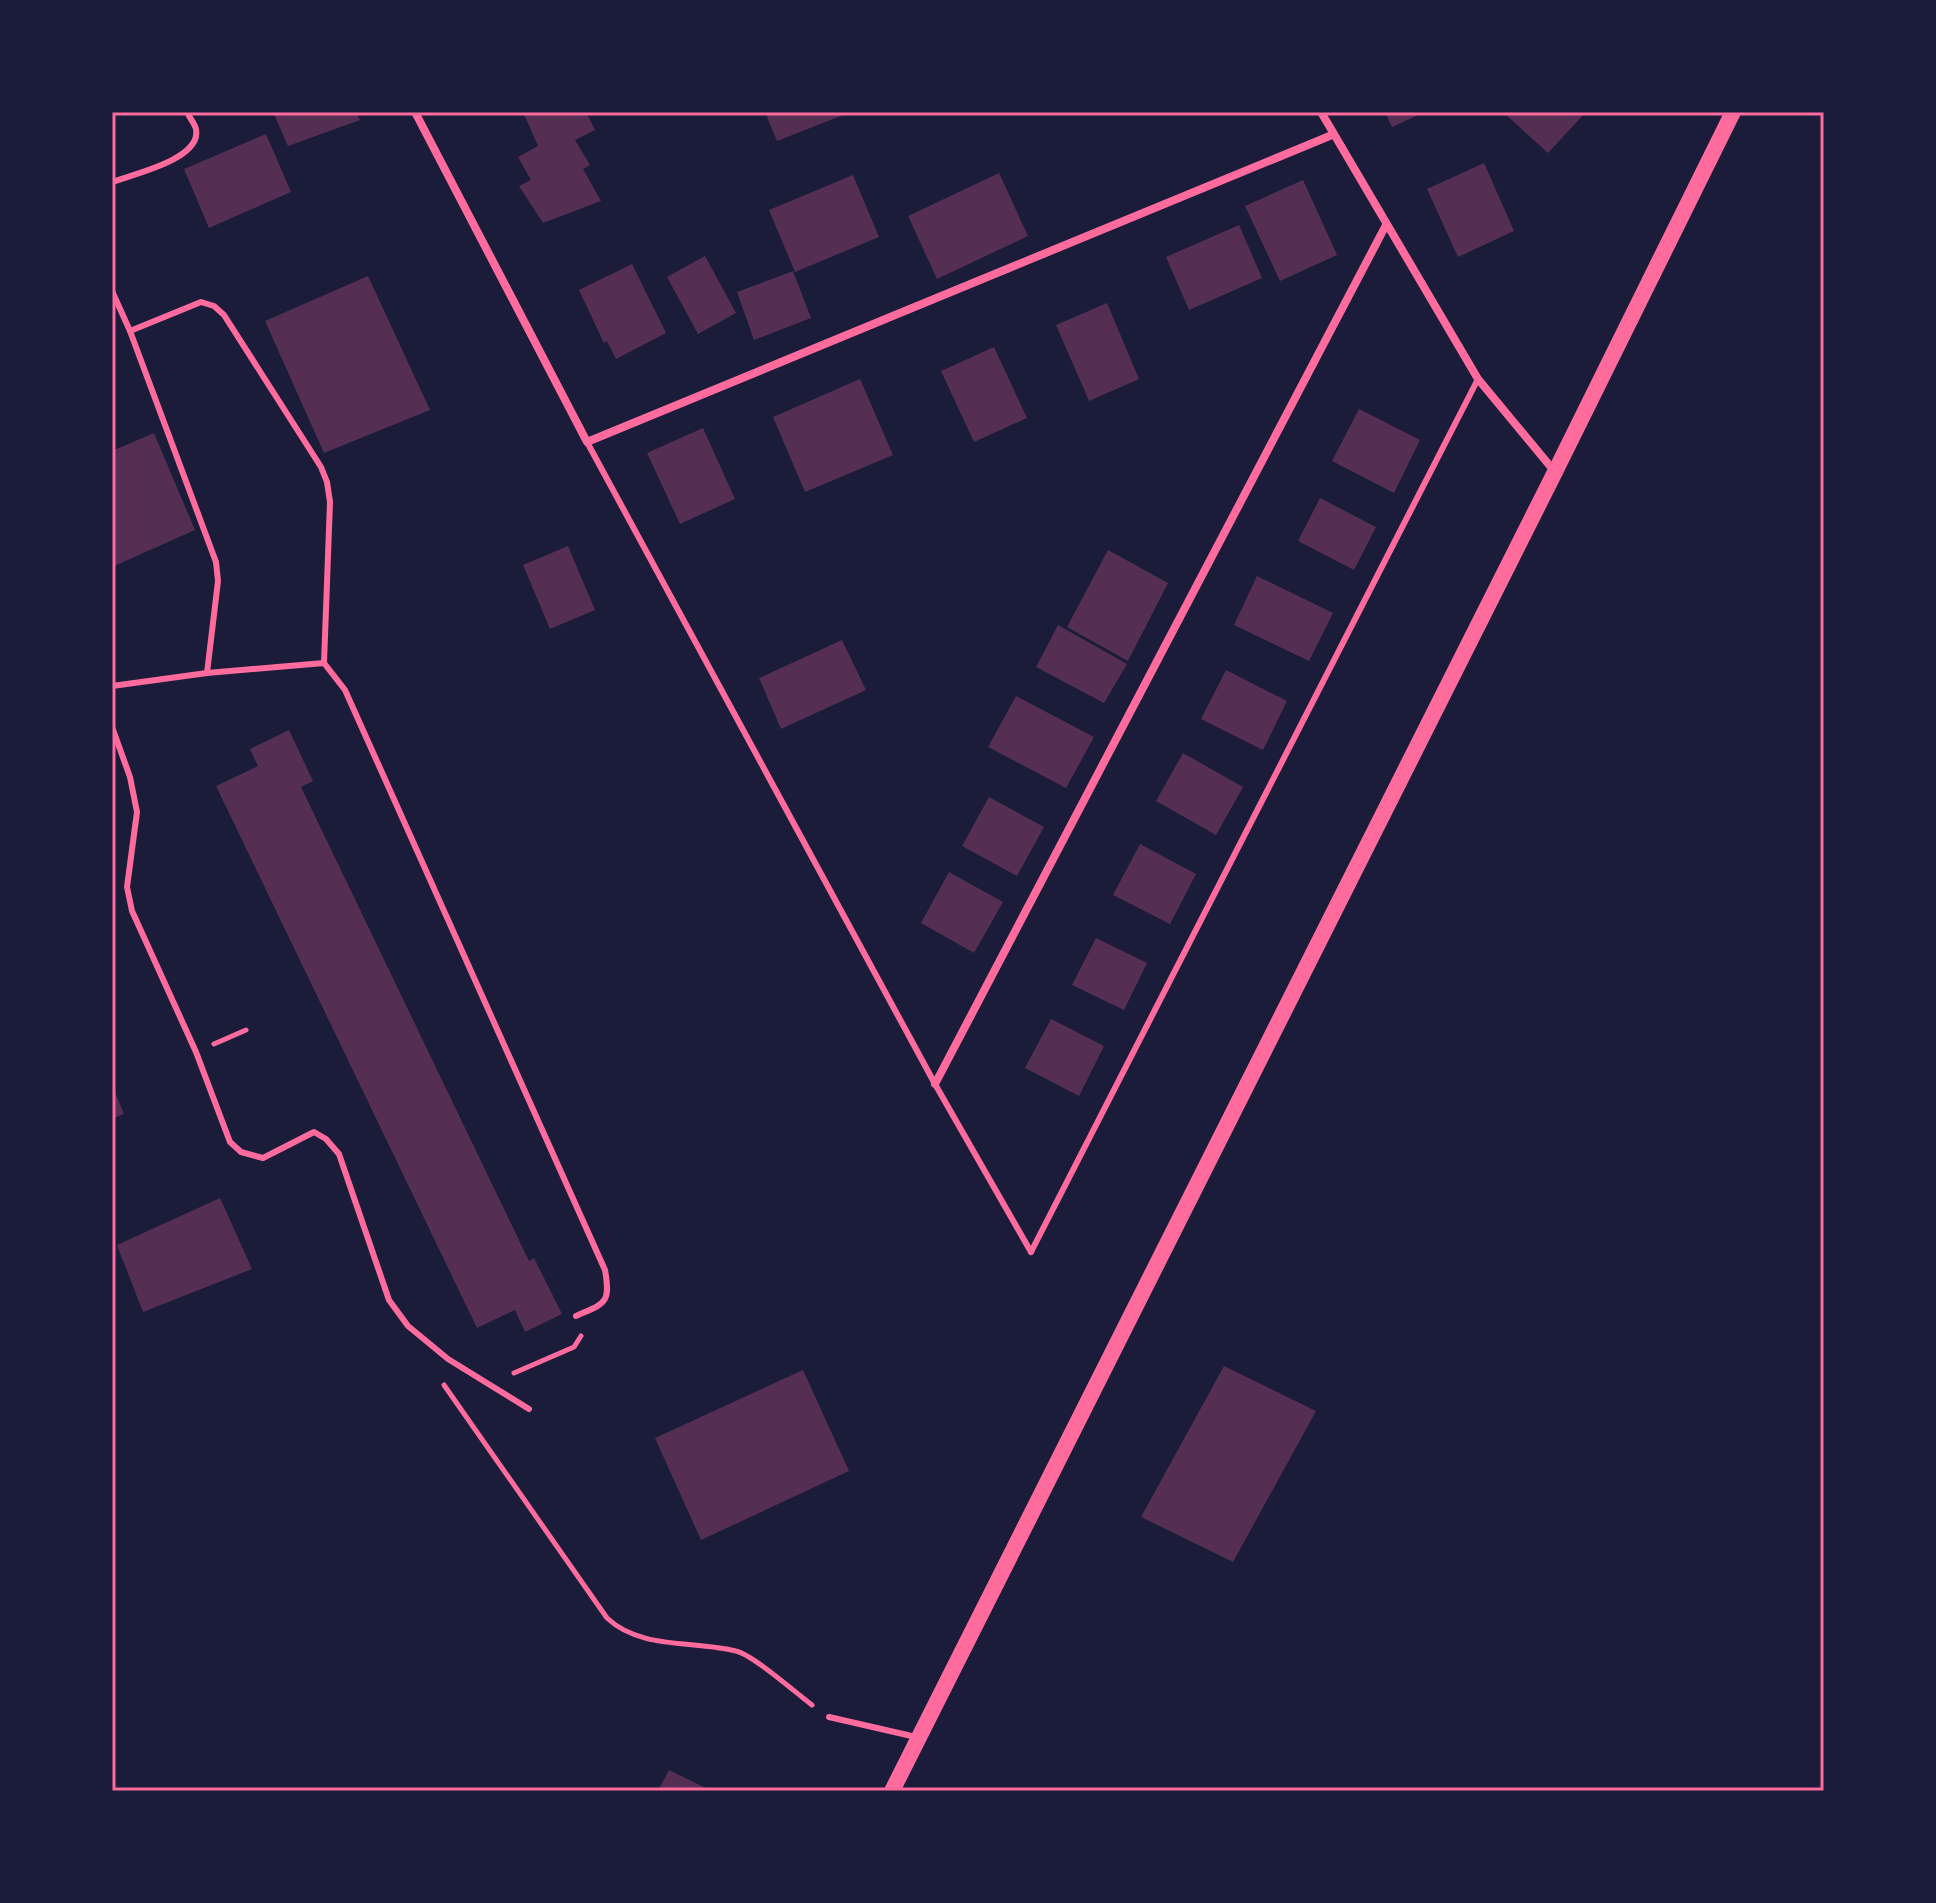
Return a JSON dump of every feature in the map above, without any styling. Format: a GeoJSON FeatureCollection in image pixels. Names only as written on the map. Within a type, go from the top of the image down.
{"type":"FeatureCollection","features":[{"type":"Feature","properties":{"kind":"main road"},"geometry":{"type":"LineString","coordinates":[[892,1791],[1733,112]]}},
{"type":"Feature","properties":{"kind":"street"},"geometry":{"type":"LineString","coordinates":[[415,112],[587,442],[1332,135]]}},
{"type":"Feature","properties":{"kind":"street"},"geometry":{"type":"LineString","coordinates":[[1321,112],[1478,379],[1555,472]]}},
{"type":"Feature","properties":{"kind":"street"},"geometry":{"type":"LineString","coordinates":[[935,1084],[1386,225]]}},
{"type":"Feature","properties":{"kind":"lane"},"geometry":{"type":"LineString","coordinates":[[112,182],[183,156],[193,145],[196,129],[187,112]]}},
{"type":"Feature","properties":{"kind":"lane"},"geometry":{"type":"LineString","coordinates":[[112,291],[130,331],[216,562],[218,581],[207,673]]}},
{"type":"Feature","properties":{"kind":"lane"},"geometry":{"type":"LineString","coordinates":[[130,331],[201,302],[214,306],[224,315],[321,467],[330,502],[324,663],[345,690],[605,1270],[609,1291],[601,1304],[576,1316]]}},
{"type":"Feature","properties":{"kind":"lane"},"geometry":{"type":"LineString","coordinates":[[587,442],[935,1084],[1031,1252],[1478,379]]}},
{"type":"Feature","properties":{"kind":"lane"},"geometry":{"type":"LineString","coordinates":[[112,686],[207,673],[324,663]]}},
{"type":"Feature","properties":{"kind":"lane"},"geometry":{"type":"LineString","coordinates":[[112,727],[130,777],[137,812],[127,887],[132,911],[196,1052],[230,1142],[241,1152],[263,1158],[314,1132],[326,1139],[339,1154],[389,1300],[408,1326],[448,1359],[529,1409]]}},
{"type":"Feature","properties":{"kind":"lane"},"geometry":{"type":"LineString","coordinates":[[829,1717],[919,1738]]}},
{"type":"Feature","properties":{"kind":"path"},"geometry":{"type":"LineString","coordinates":[[196,1052],[246,1030]]}},
{"type":"Feature","properties":{"kind":"path"},"geometry":{"type":"LineString","coordinates":[[601,1304],[574,1347],[488,1384],[440,1379],[616,1627],[658,1641],[740,1651],[829,1717]]}},
{"type":"Feature","properties":{"kind":"building"},"geometry":{"type":"Polygon","coordinates":[[[273,112],[356,112],[360,120],[288,146],[273,112]]]}},
{"type":"Feature","properties":{"kind":"building"},"geometry":{"type":"Polygon","coordinates":[[[523,112],[586,112],[595,130],[575,140],[590,165],[583,169],[601,201],[543,223],[519,186],[531,180],[518,157],[538,146],[523,112]]]}},
{"type":"Feature","properties":{"kind":"building"},"geometry":{"type":"Polygon","coordinates":[[[765,112],[851,112],[777,141],[765,112]]]}},
{"type":"Feature","properties":{"kind":"building"},"geometry":{"type":"Polygon","coordinates":[[[1385,112],[1425,112],[1392,127],[1385,112]]]}},
{"type":"Feature","properties":{"kind":"building"},"geometry":{"type":"Polygon","coordinates":[[[1503,112],[1586,112],[1548,153],[1503,112]]]}},
{"type":"Feature","properties":{"kind":"building"},"geometry":{"type":"Polygon","coordinates":[[[266,134],[291,192],[209,228],[184,169],[266,134]]]}},
{"type":"Feature","properties":{"kind":"building"},"geometry":{"type":"Polygon","coordinates":[[[1484,163],[1514,231],[1458,257],[1427,189],[1484,163]]]}},
{"type":"Feature","properties":{"kind":"building"},"geometry":{"type":"Polygon","coordinates":[[[999,173],[1028,236],[937,279],[908,216],[999,173]]]}},
{"type":"Feature","properties":{"kind":"building"},"geometry":{"type":"Polygon","coordinates":[[[853,175],[879,237],[795,272],[769,210],[853,175]]]}},
{"type":"Feature","properties":{"kind":"building"},"geometry":{"type":"Polygon","coordinates":[[[1303,180],[1337,255],[1280,281],[1245,206],[1303,180]]]}},
{"type":"Feature","properties":{"kind":"building"},"geometry":{"type":"Polygon","coordinates":[[[1239,225],[1262,278],[1189,310],[1166,257],[1239,225]]]}},
{"type":"Feature","properties":{"kind":"building"},"geometry":{"type":"Polygon","coordinates":[[[705,256],[736,313],[698,334],[667,277],[705,256]]]}},
{"type":"Feature","properties":{"kind":"building"},"geometry":{"type":"Polygon","coordinates":[[[632,264],[666,333],[616,359],[607,341],[604,343],[579,290],[632,264]]]}},
{"type":"Feature","properties":{"kind":"building"},"geometry":{"type":"Polygon","coordinates":[[[793,271],[811,318],[754,340],[737,292],[793,271]]]}},
{"type":"Feature","properties":{"kind":"building"},"geometry":{"type":"Polygon","coordinates":[[[368,276],[430,410],[324,453],[265,321],[368,276]]]}},
{"type":"Feature","properties":{"kind":"building"},"geometry":{"type":"Polygon","coordinates":[[[1107,303],[1139,379],[1089,401],[1056,325],[1107,303]]]}},
{"type":"Feature","properties":{"kind":"building"},"geometry":{"type":"Polygon","coordinates":[[[994,347],[1027,418],[974,442],[941,371],[994,347]]]}},
{"type":"Feature","properties":{"kind":"building"},"geometry":{"type":"Polygon","coordinates":[[[860,379],[893,455],[805,492],[773,417],[860,379]]]}},
{"type":"Feature","properties":{"kind":"building"},"geometry":{"type":"Polygon","coordinates":[[[1359,409],[1420,440],[1394,493],[1332,461],[1359,409]]]}},
{"type":"Feature","properties":{"kind":"building"},"geometry":{"type":"Polygon","coordinates":[[[703,428],[735,499],[680,524],[647,453],[703,428]]]}},
{"type":"Feature","properties":{"kind":"building"},"geometry":{"type":"Polygon","coordinates":[[[154,433],[195,530],[112,567],[112,451],[154,433]]]}},
{"type":"Feature","properties":{"kind":"building"},"geometry":{"type":"Polygon","coordinates":[[[1320,498],[1376,527],[1354,570],[1298,541],[1320,498]]]}},
{"type":"Feature","properties":{"kind":"building"},"geometry":{"type":"Polygon","coordinates":[[[568,546],[595,610],[550,629],[523,565],[568,546]]]}},
{"type":"Feature","properties":{"kind":"building"},"geometry":{"type":"Polygon","coordinates":[[[1108,550],[1168,583],[1128,661],[1067,627],[1108,550]]]}},
{"type":"Feature","properties":{"kind":"building"},"geometry":{"type":"Polygon","coordinates":[[[1257,576],[1333,613],[1309,661],[1234,625],[1257,576]]]}},
{"type":"Feature","properties":{"kind":"building"},"geometry":{"type":"Polygon","coordinates":[[[1058,625],[1127,664],[1104,703],[1036,667],[1058,625]]]}},
{"type":"Feature","properties":{"kind":"building"},"geometry":{"type":"Polygon","coordinates":[[[842,640],[866,690],[781,729],[759,678],[842,640]]]}},
{"type":"Feature","properties":{"kind":"building"},"geometry":{"type":"Polygon","coordinates":[[[1226,670],[1287,701],[1263,750],[1201,719],[1226,670]]]}},
{"type":"Feature","properties":{"kind":"building"},"geometry":{"type":"Polygon","coordinates":[[[1016,696],[1094,737],[1066,788],[988,747],[1016,696]]]}},
{"type":"Feature","properties":{"kind":"building"},"geometry":{"type":"Polygon","coordinates":[[[289,730],[313,781],[301,787],[529,1261],[534,1258],[562,1314],[525,1332],[515,1310],[477,1328],[216,786],[258,766],[250,749],[289,730]]]}},
{"type":"Feature","properties":{"kind":"building"},"geometry":{"type":"Polygon","coordinates":[[[1183,753],[1243,787],[1216,835],[1156,801],[1183,753]]]}},
{"type":"Feature","properties":{"kind":"building"},"geometry":{"type":"Polygon","coordinates":[[[989,797],[1044,827],[1017,876],[962,846],[989,797]]]}},
{"type":"Feature","properties":{"kind":"building"},"geometry":{"type":"Polygon","coordinates":[[[1140,844],[1196,874],[1170,924],[1113,895],[1140,844]]]}},
{"type":"Feature","properties":{"kind":"building"},"geometry":{"type":"Polygon","coordinates":[[[949,872],[1003,902],[974,953],[921,923],[949,872]]]}},
{"type":"Feature","properties":{"kind":"building"},"geometry":{"type":"Polygon","coordinates":[[[1096,938],[1147,963],[1124,1010],[1072,985],[1096,938]]]}},
{"type":"Feature","properties":{"kind":"building"},"geometry":{"type":"Polygon","coordinates":[[[1051,1019],[1104,1046],[1079,1096],[1025,1068],[1051,1019]]]}},
{"type":"Feature","properties":{"kind":"building"},"geometry":{"type":"Polygon","coordinates":[[[112,1085],[124,1114],[112,1119],[112,1085]]]}},
{"type":"Feature","properties":{"kind":"building"},"geometry":{"type":"Polygon","coordinates":[[[220,1198],[252,1269],[143,1312],[117,1245],[220,1198]]]}},
{"type":"Feature","properties":{"kind":"building"},"geometry":{"type":"Polygon","coordinates":[[[1224,1366],[1316,1411],[1233,1562],[1141,1517],[1224,1366]]]}},
{"type":"Feature","properties":{"kind":"building"},"geometry":{"type":"Polygon","coordinates":[[[803,1370],[849,1471],[701,1540],[655,1438],[803,1370]]]}},
{"type":"Feature","properties":{"kind":"building"},"geometry":{"type":"Polygon","coordinates":[[[669,1770],[712,1791],[658,1791],[669,1770]]]}}]}
